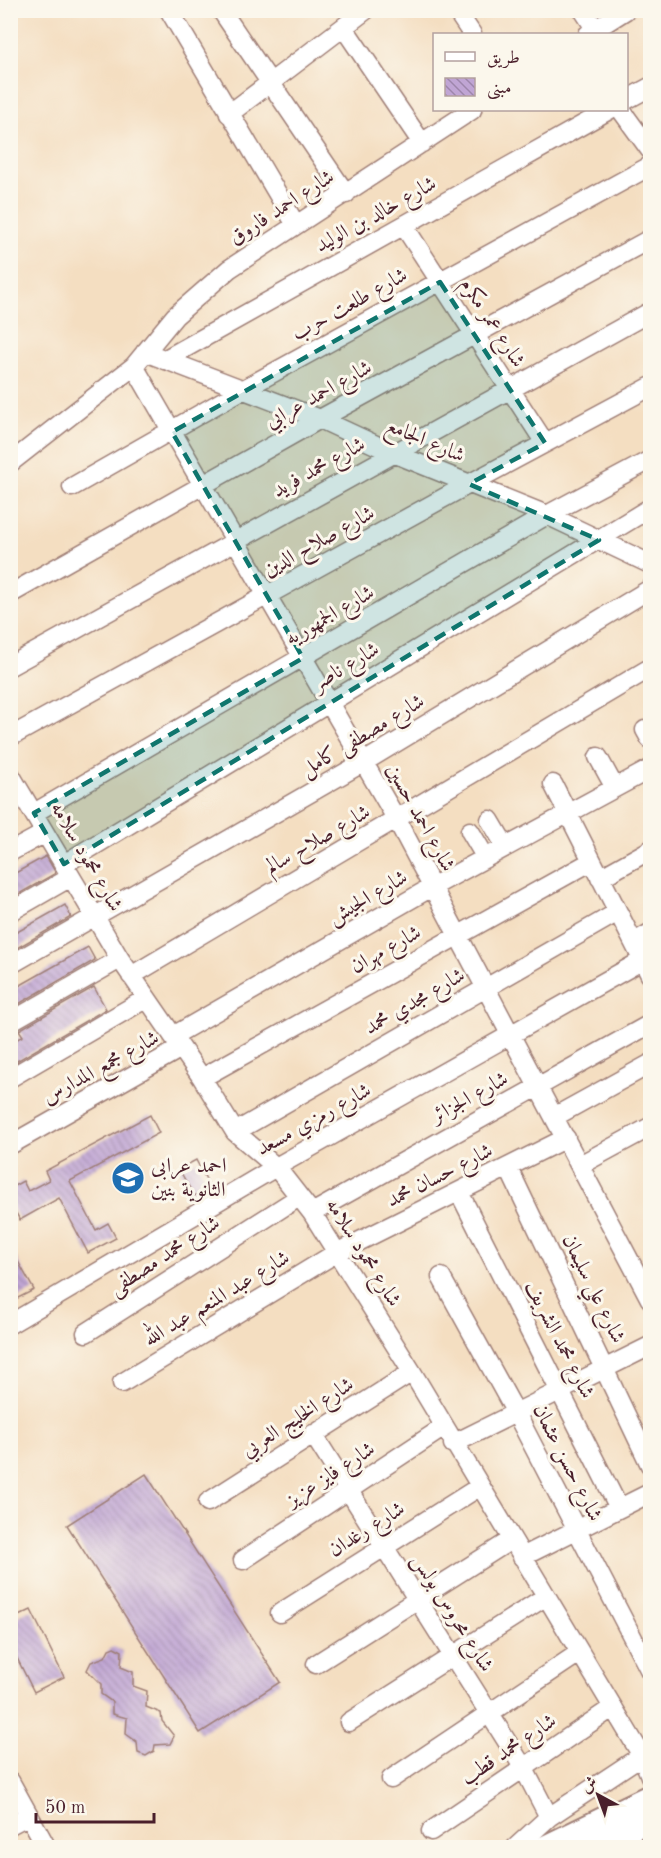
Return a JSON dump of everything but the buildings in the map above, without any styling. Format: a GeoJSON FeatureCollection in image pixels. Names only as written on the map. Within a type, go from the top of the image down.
{"type":"FeatureCollection","features":[{"type":"Feature","properties":{"kind":"main road"},"geometry":{"type":"LineString","coordinates":[[543,1848],[651,1796]]}},
{"type":"Feature","properties":{"kind":"main road"},"geometry":{"type":"LineString","coordinates":[[592,1848],[651,1820]]}},
{"type":"Feature","properties":{"kind":"street"},"geometry":{"type":"LineString","coordinates":[[169,10],[296,225]]}},
{"type":"Feature","properties":{"kind":"street"},"geometry":{"type":"LineString","coordinates":[[221,10],[346,194]]}},
{"type":"Feature","properties":{"kind":"street"},"geometry":{"type":"LineString","coordinates":[[229,114],[366,10]]}},
{"type":"Feature","properties":{"kind":"street"},"geometry":{"type":"LineString","coordinates":[[456,10],[471,33]]}},
{"type":"Feature","properties":{"kind":"street"},"geometry":{"type":"LineString","coordinates":[[583,10],[592,32],[626,10]]}},
{"type":"Feature","properties":{"kind":"street"},"geometry":{"type":"LineString","coordinates":[[344,28],[422,143]]}},
{"type":"Feature","properties":{"kind":"street"},"geometry":{"type":"LineString","coordinates":[[628,99],[651,87]]}},
{"type":"Feature","properties":{"kind":"street","name":"شارع احمد فاروق"},"geometry":{"type":"LineString","coordinates":[[10,463],[140,359],[175,316],[210,284],[470,111]]}},
{"type":"Feature","properties":{"kind":"street","name":"شارع خالد بن الوليد"},"geometry":{"type":"LineString","coordinates":[[164,360],[607,111]]}},
{"type":"Feature","properties":{"kind":"street"},"geometry":{"type":"LineString","coordinates":[[622,111],[651,150]]}},
{"type":"Feature","properties":{"kind":"street","name":"شارع طلعت حرب"},"geometry":{"type":"LineString","coordinates":[[72,487],[242,390],[651,166]]}},
{"type":"Feature","properties":{"kind":"street","name":"شارع عمر مكرم"},"geometry":{"type":"LineString","coordinates":[[404,226],[545,443]]}},
{"type":"Feature","properties":{"kind":"street","name":"شارع احمد عرابي"},"geometry":{"type":"LineString","coordinates":[[10,594],[204,487],[320,419],[475,337],[651,239]]}},
{"type":"Feature","properties":{"kind":"street","name":"شارع محمد فريد"},"geometry":{"type":"LineString","coordinates":[[10,666],[651,312]]}},
{"type":"Feature","properties":{"kind":"street","name":"شارع الجامع"},"geometry":{"type":"LineString","coordinates":[[140,359],[164,360],[320,419],[393,453],[547,515],[651,564]]}},
{"type":"Feature","properties":{"kind":"street","name":"شارع احمد حسين"},"geometry":{"type":"LineString","coordinates":[[140,359],[172,432],[397,820],[651,1299]]}},
{"type":"Feature","properties":{"kind":"street","name":"شارع صلاح الدين"},"geometry":{"type":"LineString","coordinates":[[10,737],[268,597],[469,484],[651,387]]}},
{"type":"Feature","properties":{"kind":"street","name":"شارع الجمهوريه"},"geometry":{"type":"LineString","coordinates":[[34,813],[547,515],[651,460]]}},
{"type":"Feature","properties":{"kind":"street","name":"شارع ناصر"},"geometry":{"type":"LineString","coordinates":[[10,912],[68,871],[330,703],[651,508]]}},
{"type":"Feature","properties":{"kind":"street","name":"شارع مصطفى كامل"},"geometry":{"type":"LineString","coordinates":[[10,965],[364,762],[651,589]]}},
{"type":"Feature","properties":{"kind":"street","name":"شارع صلاح سالم"},"geometry":{"type":"LineString","coordinates":[[131,976],[651,668]]}},
{"type":"Feature","properties":{"kind":"street"},"geometry":{"type":"LineString","coordinates":[[598,757],[615,788]]}},
{"type":"Feature","properties":{"kind":"street","name":"شارع الجيش"},"geometry":{"type":"LineString","coordinates":[[177,1042],[432,887],[651,769]]}},
{"type":"Feature","properties":{"kind":"street","name":"شارع محمود سلامه"},"geometry":{"type":"LineString","coordinates":[[10,774],[16,794],[34,813],[120,960],[202,1078],[235,1132],[276,1167],[312,1213],[412,1372],[612,1708],[646,1752],[651,1776]]}},
{"type":"Feature","properties":{"kind":"street"},"geometry":{"type":"LineString","coordinates":[[552,784],[647,968]]}},
{"type":"Feature","properties":{"kind":"street"},"geometry":{"type":"LineString","coordinates":[[490,820],[506,847]]}},
{"type":"Feature","properties":{"kind":"street"},"geometry":{"type":"LineString","coordinates":[[470,831],[486,858]]}},
{"type":"Feature","properties":{"kind":"street"},"geometry":{"type":"LineString","coordinates":[[10,852],[45,832]]}},
{"type":"Feature","properties":{"kind":"street"},"geometry":{"type":"LineString","coordinates":[[600,878],[651,850]]}},
{"type":"Feature","properties":{"kind":"street","name":"شارع مهران"},"geometry":{"type":"LineString","coordinates":[[202,1078],[592,861]]}},
{"type":"Feature","properties":{"kind":"street","name":"شارع مجدي محمد"},"geometry":{"type":"LineString","coordinates":[[235,1132],[618,912]]}},
{"type":"Feature","properties":{"kind":"street"},"geometry":{"type":"LineString","coordinates":[[634,942],[651,933]]}},
{"type":"Feature","properties":{"kind":"street"},"geometry":{"type":"LineString","coordinates":[[11,1019],[120,960]]}},
{"type":"Feature","properties":{"kind":"street","name":"شارع رمزي مسعد"},"geometry":{"type":"LineString","coordinates":[[10,1324],[276,1167],[512,1036],[647,968]]}},
{"type":"Feature","properties":{"kind":"street"},"geometry":{"type":"LineString","coordinates":[[10,1077],[147,998]]}},
{"type":"Feature","properties":{"kind":"street","name":"شارع الجزائر"},"geometry":{"type":"LineString","coordinates":[[312,1213],[651,1023]]}},
{"type":"Feature","properties":{"kind":"street","name":"شارع مجمع المدارس"},"geometry":{"type":"LineString","coordinates":[[10,1145],[177,1042]]}},
{"type":"Feature","properties":{"kind":"street"},"geometry":{"type":"LineString","coordinates":[[554,1117],[651,1064]]}},
{"type":"Feature","properties":{"kind":"street"},"geometry":{"type":"LineString","coordinates":[[580,1165],[649,1130]]}},
{"type":"Feature","properties":{"kind":"street","name":"شارع حسان محمد"},"geometry":{"type":"LineString","coordinates":[[336,1253],[566,1138]]}},
{"type":"Feature","properties":{"kind":"street","name":"شارع علي سليمان"},"geometry":{"type":"LineString","coordinates":[[508,1167],[651,1465]]}},
{"type":"Feature","properties":{"kind":"street","name":"شارع محمد الشريف"},"geometry":{"type":"LineString","coordinates":[[459,1192],[619,1508]]}},
{"type":"Feature","properties":{"kind":"street","name":"شارع محمد مصطفى"},"geometry":{"type":"LineString","coordinates":[[86,1334],[299,1197]]}},
{"type":"Feature","properties":{"kind":"street","name":"شارع عبد المنعم عبد الله"},"geometry":{"type":"LineString","coordinates":[[122,1383],[336,1253]]}},
{"type":"Feature","properties":{"kind":"street","name":"شارع حسن عثمان"},"geometry":{"type":"LineString","coordinates":[[441,1277],[516,1413],[651,1671]]}},
{"type":"Feature","properties":{"kind":"street"},"geometry":{"type":"LineString","coordinates":[[453,1444],[651,1346]]}},
{"type":"Feature","properties":{"kind":"street","name":"شارع الخليج العربي"},"geometry":{"type":"LineString","coordinates":[[208,1502],[412,1372]]}},
{"type":"Feature","properties":{"kind":"street","name":"شارع فايز عزيز"},"geometry":{"type":"LineString","coordinates":[[243,1560],[444,1427]]}},
{"type":"Feature","properties":{"kind":"street","name":"شارع محروس بولس"},"geometry":{"type":"LineString","coordinates":[[313,1434],[523,1767],[549,1817]]}},
{"type":"Feature","properties":{"kind":"street","name":"شارع رغدان"},"geometry":{"type":"LineString","coordinates":[[280,1613],[383,1545],[479,1487]]}},
{"type":"Feature","properties":{"kind":"street"},"geometry":{"type":"LineString","coordinates":[[522,1557],[651,1493]]}},
{"type":"Feature","properties":{"kind":"street"},"geometry":{"type":"LineString","coordinates":[[316,1664],[511,1540]]}},
{"type":"Feature","properties":{"kind":"street"},"geometry":{"type":"LineString","coordinates":[[349,1722],[545,1597]]}},
{"type":"Feature","properties":{"kind":"street"},"geometry":{"type":"LineString","coordinates":[[391,1779],[579,1653]]}},
{"type":"Feature","properties":{"kind":"street","name":"شارع محمد قطب"},"geometry":{"type":"LineString","coordinates":[[431,1831],[612,1708]]}},
{"type":"Feature","properties":{"kind":"street"},"geometry":{"type":"LineString","coordinates":[[515,1848],[549,1817],[646,1752]]}},
{"type":"Feature","properties":{"kind":"street"},"geometry":{"type":"LineString","coordinates":[[10,1781],[47,1848]]}},
{"type":"Feature","properties":{"kind":"street"},"geometry":{"type":"LineString","coordinates":[[10,1825],[29,1815]]}},
{"type":"Feature","properties":{"kind":"highlighted area"},"geometry":{"type":"Polygon","coordinates":[[[440,282],[545,443],[469,484],[599,540],[64,864],[34,813],[303,658],[172,432],[440,282]]]}},
{"type":"Feature","properties":{"kind":"place","name":"احمد عرابى الثانوية بنين"},"geometry":{"type":"Point","coordinates":[128,1178]}}]}
